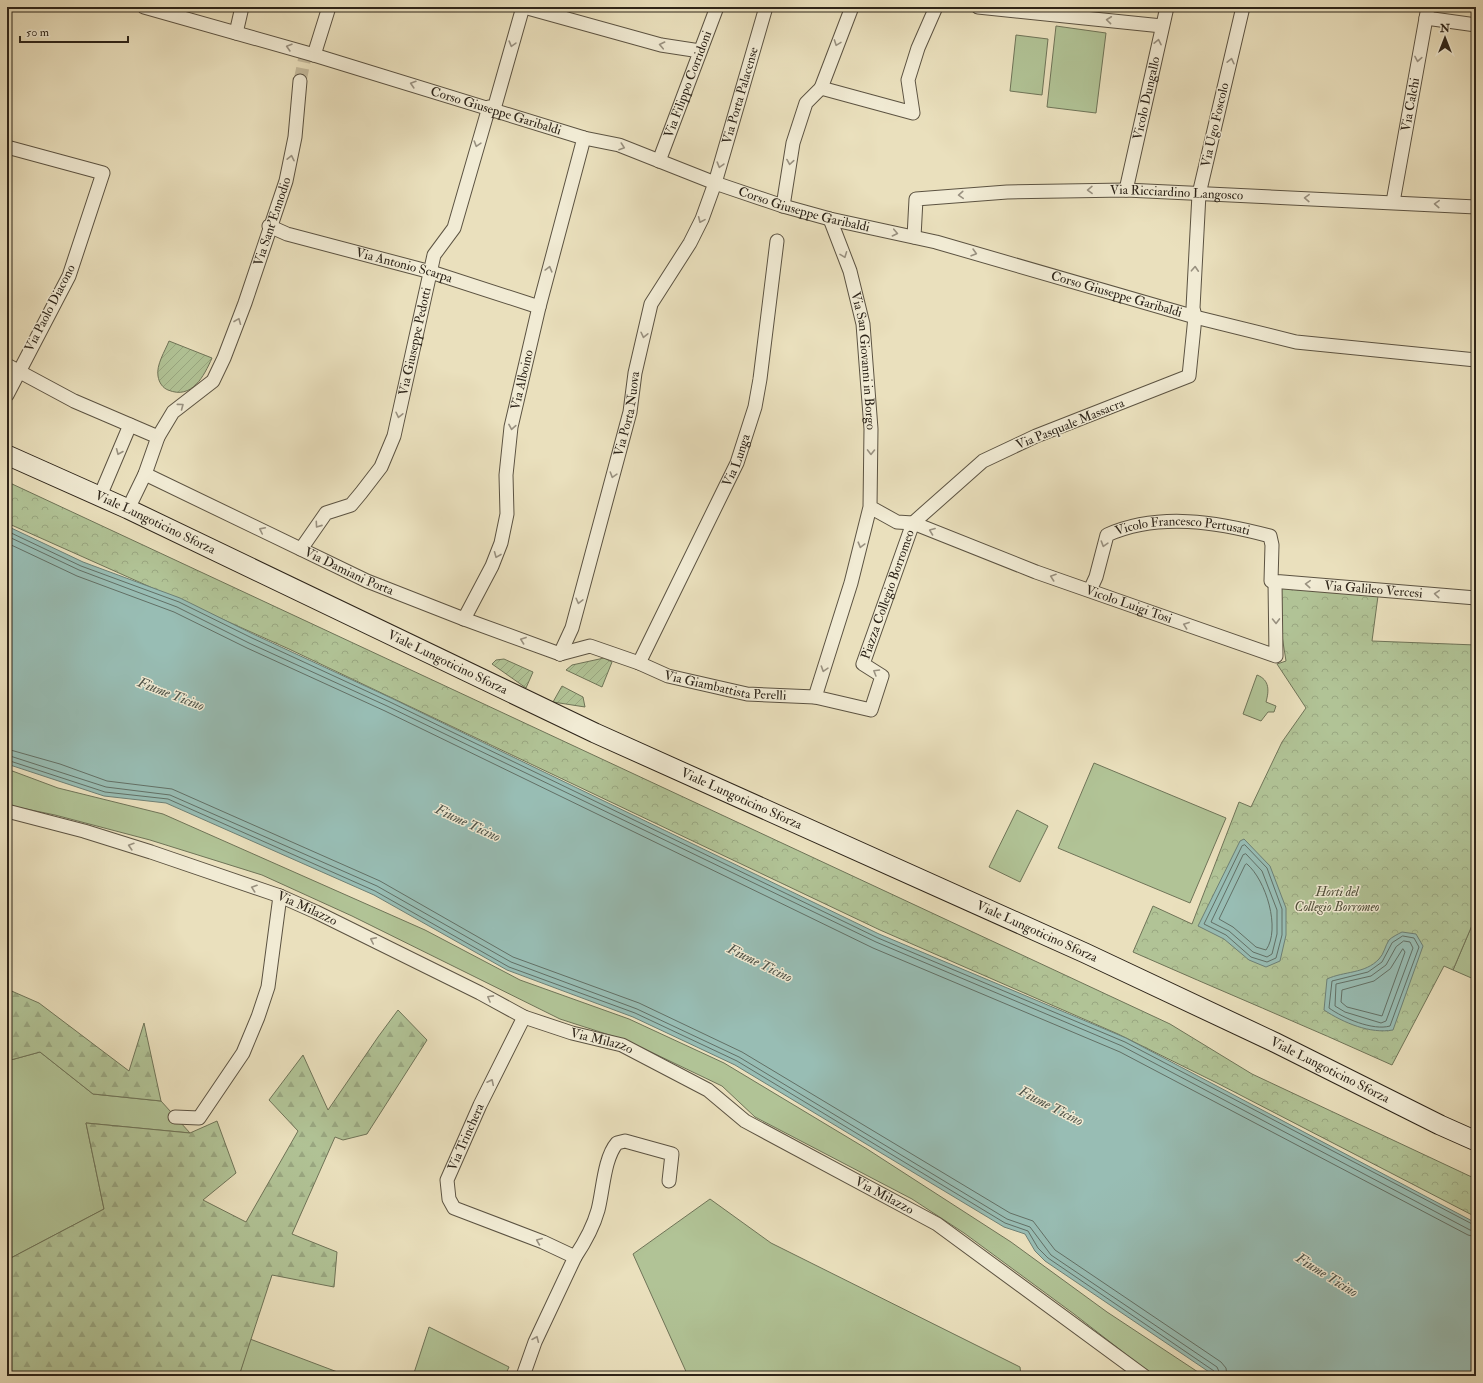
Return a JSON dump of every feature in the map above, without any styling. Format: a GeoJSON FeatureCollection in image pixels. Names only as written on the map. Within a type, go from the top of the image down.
{"type":"FeatureCollection","features":[{"type":"Feature","properties":{"kind":"main road","name":"Viale Lungoticino Sforza"},"geometry":{"type":"LineString","coordinates":[[7,455],[128,509],[595,732],[1085,953],[1274,1042],[1440,1125],[1476,1141]]}},
{"type":"Feature","properties":{"kind":"street","name":"Corso Giuseppe Garibaldi"},"geometry":{"type":"LineString","coordinates":[[144,7],[491,108],[584,138],[619,145],[715,183],[783,206],[830,219],[914,237],[1296,342],[1476,360]]}},
{"type":"Feature","properties":{"kind":"street"},"geometry":{"type":"LineString","coordinates":[[236,33],[242,7]]}},
{"type":"Feature","properties":{"kind":"street"},"geometry":{"type":"LineString","coordinates":[[309,55],[329,7]]}},
{"type":"Feature","properties":{"kind":"street"},"geometry":{"type":"LineString","coordinates":[[524,7],[661,45],[700,52]]}},
{"type":"Feature","properties":{"kind":"street","name":"Via Giuseppe Pedotti"},"geometry":{"type":"LineString","coordinates":[[301,549],[326,513],[351,505],[381,467],[394,436],[434,255],[454,228],[524,7]]}},
{"type":"Feature","properties":{"kind":"street","name":"Via Filippo Corridoni"},"geometry":{"type":"LineString","coordinates":[[659,161],[717,7]]}},
{"type":"Feature","properties":{"kind":"street","name":"Via Porta Palacense"},"geometry":{"type":"LineString","coordinates":[[715,183],[766,7]]}},
{"type":"Feature","properties":{"kind":"street"},"geometry":{"type":"LineString","coordinates":[[783,206],[792,143],[806,103],[821,88],[852,7]]}},
{"type":"Feature","properties":{"kind":"street"},"geometry":{"type":"LineString","coordinates":[[821,88],[913,112],[908,80],[918,48],[936,7]]}},
{"type":"Feature","properties":{"kind":"street"},"geometry":{"type":"LineString","coordinates":[[978,7],[1162,26]]}},
{"type":"Feature","properties":{"kind":"street","name":"Vicolo Dungallo"},"geometry":{"type":"LineString","coordinates":[[1126,190],[1167,7]]}},
{"type":"Feature","properties":{"kind":"street","name":"Via Ugo Foscolo"},"geometry":{"type":"LineString","coordinates":[[1190,312],[1199,194],[1243,7]]}},
{"type":"Feature","properties":{"kind":"street"},"geometry":{"type":"LineString","coordinates":[[1427,12],[1476,25]]}},
{"type":"Feature","properties":{"kind":"street","name":"Via Calchi"},"geometry":{"type":"LineString","coordinates":[[1393,202],[1427,12]]}},
{"type":"Feature","properties":{"kind":"street","name":"Via Sant'Ennodio"},"geometry":{"type":"LineString","coordinates":[[128,509],[145,474],[158,437],[173,412],[213,381],[224,358],[245,303],[291,161],[295,137],[300,81]]}},
{"type":"Feature","properties":{"kind":"street","name":"Via Alboino"},"geometry":{"type":"LineString","coordinates":[[464,619],[492,566],[501,543],[507,514],[506,475],[511,427],[539,307],[584,138]]}},
{"type":"Feature","properties":{"kind":"street","name":"Via Paolo Diacono"},"geometry":{"type":"LineString","coordinates":[[7,148],[103,173],[69,276],[13,367],[7,395]]}},
{"type":"Feature","properties":{"kind":"street","name":"Via Porta Nuova"},"geometry":{"type":"LineString","coordinates":[[560,654],[572,628],[595,536],[630,412],[635,373],[651,304],[690,243],[702,220],[715,183]]}},
{"type":"Feature","properties":{"kind":"street","name":"Via Ricciardino Langosco"},"geometry":{"type":"LineString","coordinates":[[914,237],[916,199],[1007,192],[1126,190],[1476,207]]}},
{"type":"Feature","properties":{"kind":"street","name":"Via San Giovanni in Borgo"},"geometry":{"type":"LineString","coordinates":[[830,219],[850,271],[863,324],[871,429],[870,507]]}},
{"type":"Feature","properties":{"kind":"street","name":"Via Antonio Scarpa"},"geometry":{"type":"LineString","coordinates":[[269,226],[287,234],[431,272],[539,307]]}},
{"type":"Feature","properties":{"kind":"street","name":"Via Lunga"},"geometry":{"type":"LineString","coordinates":[[639,663],[737,463],[755,407],[760,379],[777,241]]}},
{"type":"Feature","properties":{"kind":"street","name":"Via Pasquale Massacra"},"geometry":{"type":"LineString","coordinates":[[913,524],[983,462],[1036,436],[1189,376],[1190,312]]}},
{"type":"Feature","properties":{"kind":"street"},"geometry":{"type":"LineString","coordinates":[[13,367],[74,401],[158,437]]}},
{"type":"Feature","properties":{"kind":"street"},"geometry":{"type":"LineString","coordinates":[[100,496],[130,425]]}},
{"type":"Feature","properties":{"kind":"street","name":"Via Damiani Porta"},"geometry":{"type":"LineString","coordinates":[[145,474],[367,581],[464,619],[560,654]]}},
{"type":"Feature","properties":{"kind":"street"},"geometry":{"type":"LineString","coordinates":[[815,697],[851,583],[870,507]]}},
{"type":"Feature","properties":{"kind":"street","name":"Piazza Collegio Borromeo"},"geometry":{"type":"LineString","coordinates":[[815,697],[871,710],[882,676],[863,664],[913,524],[897,522],[870,507]]}},
{"type":"Feature","properties":{"kind":"street","name":"Vicolo Francesco Pertusati"},"geometry":{"type":"LineString","coordinates":[[1090,590],[1096,577],[1107,536],[1124,528],[1164,521],[1208,523],[1270,536],[1272,545],[1273,582]]}},
{"type":"Feature","properties":{"kind":"street","name":"Vicolo Luigi Tosi"},"geometry":{"type":"LineString","coordinates":[[913,524],[1036,572],[1276,656],[1273,582]]}},
{"type":"Feature","properties":{"kind":"street","name":"Via Galileo Vercesi"},"geometry":{"type":"LineString","coordinates":[[1273,582],[1476,598]]}},
{"type":"Feature","properties":{"kind":"street","name":"Via Giambattista Perelli"},"geometry":{"type":"LineString","coordinates":[[560,654],[590,646],[639,663],[668,676],[747,694],[815,697]]}},
{"type":"Feature","properties":{"kind":"street","name":"Via Milazzo"},"geometry":{"type":"LineString","coordinates":[[7,812],[84,831],[280,896],[418,962],[524,1017],[572,1033],[622,1045],[708,1090],[745,1121],[937,1224],[1144,1376]]}},
{"type":"Feature","properties":{"kind":"street"},"geometry":{"type":"LineString","coordinates":[[175,1117],[199,1118],[243,1053],[268,987],[280,896]]}},
{"type":"Feature","properties":{"kind":"street","name":"Via Trinchera"},"geometry":{"type":"LineString","coordinates":[[524,1017],[480,1105],[447,1180],[449,1198],[454,1208],[543,1242],[575,1257]]}},
{"type":"Feature","properties":{"kind":"street"},"geometry":{"type":"LineString","coordinates":[[523,1376],[535,1342],[575,1257],[590,1233],[601,1198],[608,1158],[617,1143],[625,1141],[672,1154],[669,1181]]}},
{"type":"Feature","properties":{"kind":"green space"},"geometry":{"type":"Polygon","coordinates":[[[1056,26],[1106,33],[1096,113],[1047,107],[1056,26]]]}},
{"type":"Feature","properties":{"kind":"green space"},"geometry":{"type":"Polygon","coordinates":[[[1016,35],[1048,39],[1042,95],[1010,91],[1016,35]]]}},
{"type":"Feature","properties":{"kind":"green space"},"geometry":{"type":"Polygon","coordinates":[[[169,341],[212,358],[201,379],[190,389],[184,392],[176,392],[166,389],[159,379],[158,367],[169,341]]]}},
{"type":"Feature","properties":{"kind":"green space"},"geometry":{"type":"Polygon","coordinates":[[[10,483],[1170,1024],[1252,1074],[1476,1179],[1476,1217],[1217,1083],[1118,1034],[880,930],[289,649],[7,523],[7,488],[10,483]]]}},
{"type":"Feature","properties":{"kind":"green space","name":"Horti del Collegio Borromeo"},"geometry":{"type":"Polygon","coordinates":[[[1276,586],[1378,596],[1372,641],[1476,645],[1476,916],[1453,970],[1444,966],[1392,1065],[1133,952],[1153,906],[1192,924],[1239,802],[1251,807],[1282,742],[1306,708],[1277,664],[1286,661],[1277,604],[1276,586]]]}},
{"type":"Feature","properties":{"kind":"green space"},"geometry":{"type":"Polygon","coordinates":[[[604,658],[612,662],[602,687],[566,670],[572,665],[604,658]]]}},
{"type":"Feature","properties":{"kind":"green space"},"geometry":{"type":"Polygon","coordinates":[[[504,659],[533,672],[526,688],[492,664],[496,660],[504,659]]]}},
{"type":"Feature","properties":{"kind":"green space"},"geometry":{"type":"Polygon","coordinates":[[[1257,675],[1264,680],[1268,686],[1266,702],[1276,706],[1274,712],[1268,712],[1261,721],[1243,714],[1257,675]]]}},
{"type":"Feature","properties":{"kind":"green space"},"geometry":{"type":"Polygon","coordinates":[[[562,686],[583,697],[585,707],[553,702],[562,686]]]}},
{"type":"Feature","properties":{"kind":"green space"},"geometry":{"type":"Polygon","coordinates":[[[1094,763],[1226,818],[1190,903],[1058,848],[1094,763]]]}},
{"type":"Feature","properties":{"kind":"green space"},"geometry":{"type":"Polygon","coordinates":[[[7,769],[58,788],[163,814],[425,930],[520,980],[629,1019],[724,1063],[867,1149],[1011,1242],[1107,1312],[1204,1376],[1154,1376],[1074,1314],[964,1233],[912,1199],[755,1117],[722,1086],[628,1041],[560,1019],[352,916],[262,875],[150,840],[55,815],[7,805],[7,769]]]}},
{"type":"Feature","properties":{"kind":"green space"},"geometry":{"type":"Polygon","coordinates":[[[1017,810],[1048,826],[1020,882],[989,867],[1017,810]]]}},
{"type":"Feature","properties":{"kind":"green space"},"geometry":{"type":"Polygon","coordinates":[[[1476,916],[1476,980],[1453,970],[1476,916]]]}},
{"type":"Feature","properties":{"kind":"green space"},"geometry":{"type":"Polygon","coordinates":[[[7,989],[39,1003],[129,1071],[144,1023],[161,1101],[93,1094],[40,1052],[7,1061],[7,989]]]}},
{"type":"Feature","properties":{"kind":"green space"},"geometry":{"type":"Polygon","coordinates":[[[398,1010],[427,1040],[367,1134],[343,1140],[335,1137],[292,1234],[337,1252],[334,1287],[272,1275],[239,1376],[7,1376],[7,1260],[104,1209],[86,1123],[190,1133],[217,1121],[236,1173],[203,1200],[246,1222],[298,1131],[269,1100],[303,1055],[328,1110],[398,1010]]]}},
{"type":"Feature","properties":{"kind":"green space"},"geometry":{"type":"Polygon","coordinates":[[[40,1052],[93,1094],[161,1101],[190,1133],[86,1123],[104,1209],[7,1260],[7,1061],[40,1052]]]}},
{"type":"Feature","properties":{"kind":"green space"},"geometry":{"type":"Polygon","coordinates":[[[710,1199],[771,1243],[1020,1367],[1021,1376],[688,1376],[633,1254],[710,1199]]]}},
{"type":"Feature","properties":{"kind":"green space"},"geometry":{"type":"Polygon","coordinates":[[[429,1327],[509,1367],[505,1376],[413,1376],[429,1327]]]}},
{"type":"Feature","properties":{"kind":"green space"},"geometry":{"type":"Polygon","coordinates":[[[250,1339],[348,1376],[239,1376],[250,1339]]]}},
{"type":"Feature","properties":{"kind":"water","name":"Fiume Ticino"},"geometry":{"type":"Polygon","coordinates":[[[7,526],[83,562],[180,598],[253,634],[391,698],[879,934],[1126,1038],[1476,1223],[1476,1376],[1215,1376],[1045,1261],[1035,1251],[1025,1234],[1004,1227],[735,1065],[633,1017],[507,970],[374,895],[166,803],[104,796],[7,764],[7,526]]]}},
{"type":"Feature","properties":{"kind":"water"},"geometry":{"type":"Polygon","coordinates":[[[1244,839],[1270,866],[1286,908],[1286,935],[1280,961],[1266,967],[1249,960],[1224,939],[1198,926],[1240,841],[1244,839]]]}},
{"type":"Feature","properties":{"kind":"water"},"geometry":{"type":"Polygon","coordinates":[[[1402,932],[1416,934],[1423,946],[1393,1030],[1384,1031],[1366,1029],[1340,1019],[1324,1010],[1327,979],[1361,970],[1373,964],[1381,957],[1389,940],[1402,932]]]}},
{"type":"Feature","properties":{"kind":"tunnel"},"geometry":{"type":"LineString","coordinates":[[300,81],[305,57]]}}]}
